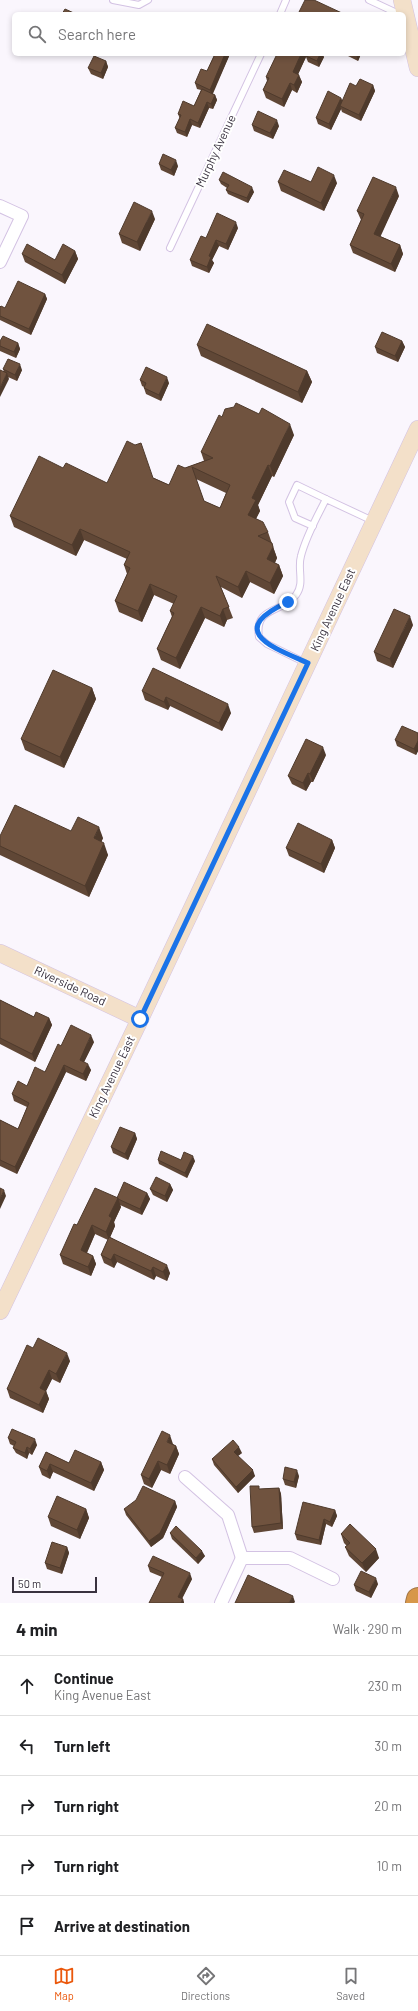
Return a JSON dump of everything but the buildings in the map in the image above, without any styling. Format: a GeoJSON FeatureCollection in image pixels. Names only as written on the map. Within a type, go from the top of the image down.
{"type":"FeatureCollection","features":[{"type":"Feature","properties":{"kind":"highway"},"geometry":{"type":"LineString","coordinates":[[417,1603],[418,1599]]}},
{"type":"Feature","properties":{"kind":"main road"},"geometry":{"type":"LineString","coordinates":[[402,0],[403,12]]}},
{"type":"Feature","properties":{"kind":"main road"},"geometry":{"type":"LineString","coordinates":[[406,26],[418,68]]}},
{"type":"Feature","properties":{"kind":"main road","name":"King Avenue East"},"geometry":{"type":"LineString","coordinates":[[0,1311],[140,1019],[418,429]]}},
{"type":"Feature","properties":{"kind":"main road","name":"Riverside Road"},"geometry":{"type":"LineString","coordinates":[[0,953],[140,1019]]}},
{"type":"Feature","properties":{"kind":"street"},"geometry":{"type":"LineString","coordinates":[[0,206],[22,216],[0,262]]}},
{"type":"Feature","properties":{"kind":"street"},"geometry":{"type":"LineString","coordinates":[[185,1477],[228,1515],[242,1558],[221,1603]]}},
{"type":"Feature","properties":{"kind":"street"},"geometry":{"type":"LineString","coordinates":[[242,1558],[290,1558],[333,1579]]}},
{"type":"Feature","properties":{"kind":"lane"},"geometry":{"type":"LineString","coordinates":[[113,0],[139,5],[148,0]]}},
{"type":"Feature","properties":{"kind":"lane"},"geometry":{"type":"LineString","coordinates":[[281,12],[286,0]]}},
{"type":"Feature","properties":{"kind":"lane"},"geometry":{"type":"LineString","coordinates":[[369,0],[394,12]]}},
{"type":"Feature","properties":{"kind":"lane","name":"Murphy Avenue"},"geometry":{"type":"LineString","coordinates":[[170,248],[260,56]]}},
{"type":"Feature","properties":{"kind":"lane"},"geometry":{"type":"LineString","coordinates":[[313,526],[295,518],[289,502],[297,485],[374,521]]}},
{"type":"Feature","properties":{"kind":"lane"},"geometry":{"type":"LineString","coordinates":[[308,663],[267,644],[259,637],[258,629],[260,621],[267,612],[288,602],[296,595],[301,580],[300,558],[326,499]]}},
{"type":"Feature","properties":{"kind":"route"},"geometry":{"type":"LineString","coordinates":[[140,1019],[308,663],[267,644],[259,637],[258,629],[260,621],[267,612],[288,602]]}}]}
